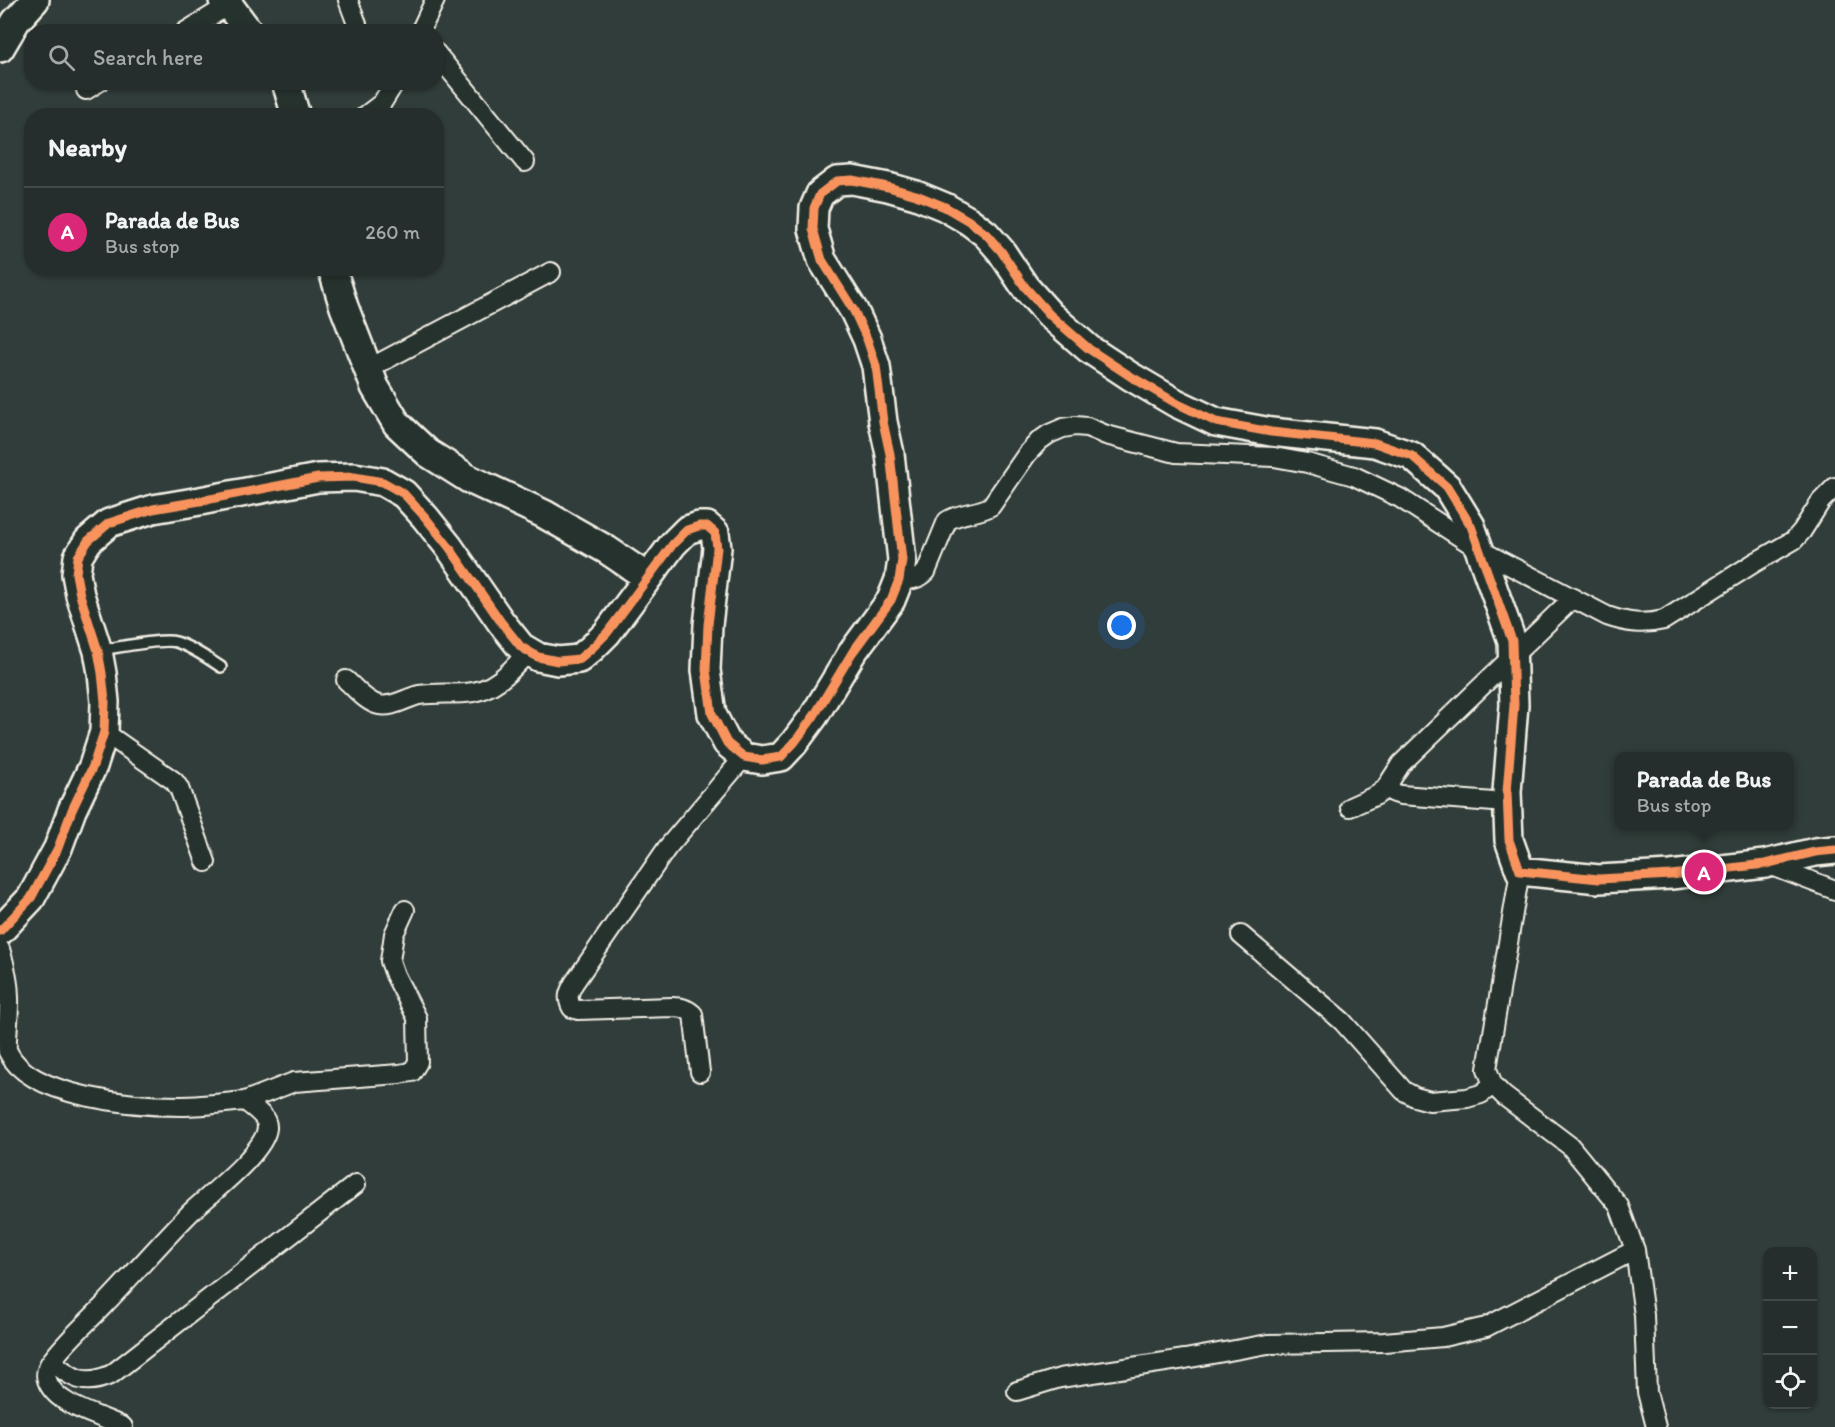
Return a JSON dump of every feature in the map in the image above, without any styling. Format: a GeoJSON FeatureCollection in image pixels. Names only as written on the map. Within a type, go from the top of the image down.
{"type":"FeatureCollection","features":[{"type":"Feature","properties":{"kind":"street"},"geometry":{"type":"LineString","coordinates":[[0,48],[16,21],[35,0]]}},
{"type":"Feature","properties":{"kind":"street"},"geometry":{"type":"LineString","coordinates":[[348,0],[357,24]]}},
{"type":"Feature","properties":{"kind":"street"},"geometry":{"type":"LineString","coordinates":[[424,24],[435,0]]}},
{"type":"Feature","properties":{"kind":"street"},"geometry":{"type":"LineString","coordinates":[[196,24],[226,3],[243,24]]}},
{"type":"Feature","properties":{"kind":"street"},"geometry":{"type":"LineString","coordinates":[[444,63],[525,162]]}},
{"type":"Feature","properties":{"kind":"street"},"geometry":{"type":"LineString","coordinates":[[288,90],[294,108]]}},
{"type":"Feature","properties":{"kind":"street"},"geometry":{"type":"LineString","coordinates":[[375,108],[382,103],[390,90]]}},
{"type":"Feature","properties":{"kind":"street"},"geometry":{"type":"LineString","coordinates":[[0,931],[31,898],[58,848],[72,810],[93,766],[104,732],[105,702],[98,651],[80,595],[76,574],[78,557],[88,540],[109,523],[153,509],[318,478],[354,477],[383,482],[404,494],[425,517],[521,647],[538,657],[558,661],[579,659],[607,633],[673,544],[687,530],[707,526],[715,533],[717,548],[708,625],[706,670],[712,714],[727,743],[744,757],[762,760],[781,757],[814,716],[852,652],[891,600],[899,580],[902,560],[890,454],[882,422],[876,366],[854,311],[822,260],[813,229],[814,208],[819,194],[837,181],[852,180],[888,187],[945,207],[969,221],[986,234],[1001,251],[1025,287],[1057,322],[1089,349],[1176,403],[1216,422],[1271,432],[1376,443],[1412,456],[1447,487],[1471,525],[1512,641],[1514,705],[1508,803],[1509,840],[1520,871],[1487,1069],[1493,1084],[1504,1095],[1570,1146],[1618,1206],[1635,1250],[1644,1315],[1647,1392],[1656,1427]]}},
{"type":"Feature","properties":{"kind":"street"},"geometry":{"type":"LineString","coordinates":[[368,369],[551,272]]}},
{"type":"Feature","properties":{"kind":"street"},"geometry":{"type":"LineString","coordinates":[[334,276],[344,308],[375,387],[398,424],[428,453],[469,479],[544,514],[590,540],[647,577]]}},
{"type":"Feature","properties":{"kind":"street"},"geometry":{"type":"LineString","coordinates":[[899,580],[913,580],[926,572],[947,521],[953,517],[985,510],[991,506],[1027,454],[1039,441],[1063,428],[1075,426],[1087,427],[1106,435],[1176,453],[1274,457],[1307,463],[1344,474],[1400,498],[1480,550],[1607,616],[1625,622],[1650,624],[1664,620],[1754,562],[1794,540],[1821,501],[1835,487]]}},
{"type":"Feature","properties":{"kind":"street"},"geometry":{"type":"LineString","coordinates":[[1350,807],[1385,789],[1401,764],[1573,598]]}},
{"type":"Feature","properties":{"kind":"street"},"geometry":{"type":"LineString","coordinates":[[346,680],[367,699],[381,706],[417,696],[467,693],[486,688],[506,677],[528,652]]}},
{"type":"Feature","properties":{"kind":"street"},"geometry":{"type":"LineString","coordinates":[[104,732],[174,781],[179,788],[206,862]]}},
{"type":"Feature","properties":{"kind":"street"},"geometry":{"type":"LineString","coordinates":[[700,1072],[693,1014],[688,1010],[682,1007],[672,1007],[578,1010],[572,1008],[568,1001],[568,994],[573,983],[667,848],[744,757]]}},
{"type":"Feature","properties":{"kind":"street"},"geometry":{"type":"LineString","coordinates":[[1388,784],[1389,790],[1401,795],[1508,803]]}},
{"type":"Feature","properties":{"kind":"street"},"geometry":{"type":"LineString","coordinates":[[1520,871],[1599,879],[1671,875],[1765,864],[1815,852],[1835,850]]}},
{"type":"Feature","properties":{"kind":"street"},"geometry":{"type":"LineString","coordinates":[[1765,864],[1835,890]]}},
{"type":"Feature","properties":{"kind":"street"},"geometry":{"type":"LineString","coordinates":[[0,949],[8,975],[6,1050],[15,1065],[27,1075],[62,1090],[97,1099],[141,1105],[182,1106],[245,1101],[294,1082],[399,1074],[412,1072],[415,1069],[418,1062],[417,1018],[390,961],[394,934],[405,910]]}},
{"type":"Feature","properties":{"kind":"street"},"geometry":{"type":"LineString","coordinates":[[1241,935],[1342,1021],[1404,1091],[1430,1101],[1467,1098],[1481,1094],[1493,1084]]}},
{"type":"Feature","properties":{"kind":"street"},"geometry":{"type":"LineString","coordinates":[[123,1427],[69,1404],[55,1393],[46,1379],[47,1369],[192,1212],[247,1160],[262,1141],[267,1129],[266,1121],[245,1101]]}},
{"type":"Feature","properties":{"kind":"street"},"geometry":{"type":"LineString","coordinates":[[52,1362],[71,1376],[84,1380],[98,1381],[112,1374],[356,1184]]}},
{"type":"Feature","properties":{"kind":"street"},"geometry":{"type":"LineString","coordinates":[[1017,1390],[1060,1378],[1268,1344],[1384,1342],[1443,1337],[1486,1327],[1635,1250]]}},
{"type":"Feature","properties":{"kind":"lane"},"geometry":{"type":"LineString","coordinates":[[98,651],[173,641],[197,651],[221,667]]}},
{"type":"Feature","properties":{"kind":"cycle path"},"geometry":{"type":"LineString","coordinates":[[0,931],[31,898],[58,848],[72,810],[93,766],[104,732],[105,702],[102,673],[98,651],[80,595],[76,574],[78,557],[88,541],[109,523],[153,509],[318,478],[354,477],[383,482],[404,494],[425,517],[521,647],[538,657],[558,661],[579,659],[592,648],[607,633],[673,544],[687,530],[707,526],[715,533],[717,548],[708,625],[706,670],[712,714],[727,743],[744,757],[762,760],[781,757],[814,716],[852,653],[891,600],[899,580],[902,560],[890,454],[883,422],[876,366],[854,311],[822,260],[813,229],[814,208],[820,194],[837,181],[852,180],[916,195],[945,207],[969,221],[986,234],[1001,251],[1025,287],[1050,315],[1089,349],[1176,403],[1216,422],[1271,432],[1375,443],[1412,456],[1447,487],[1471,526],[1512,641],[1514,705],[1507,792],[1509,840],[1520,871],[1599,879],[1671,875],[1765,864],[1815,852],[1835,850]]}},
{"type":"Feature","properties":{"kind":"place","name":"Parada de Bus"},"geometry":{"type":"Point","coordinates":[1704,872]}}]}
